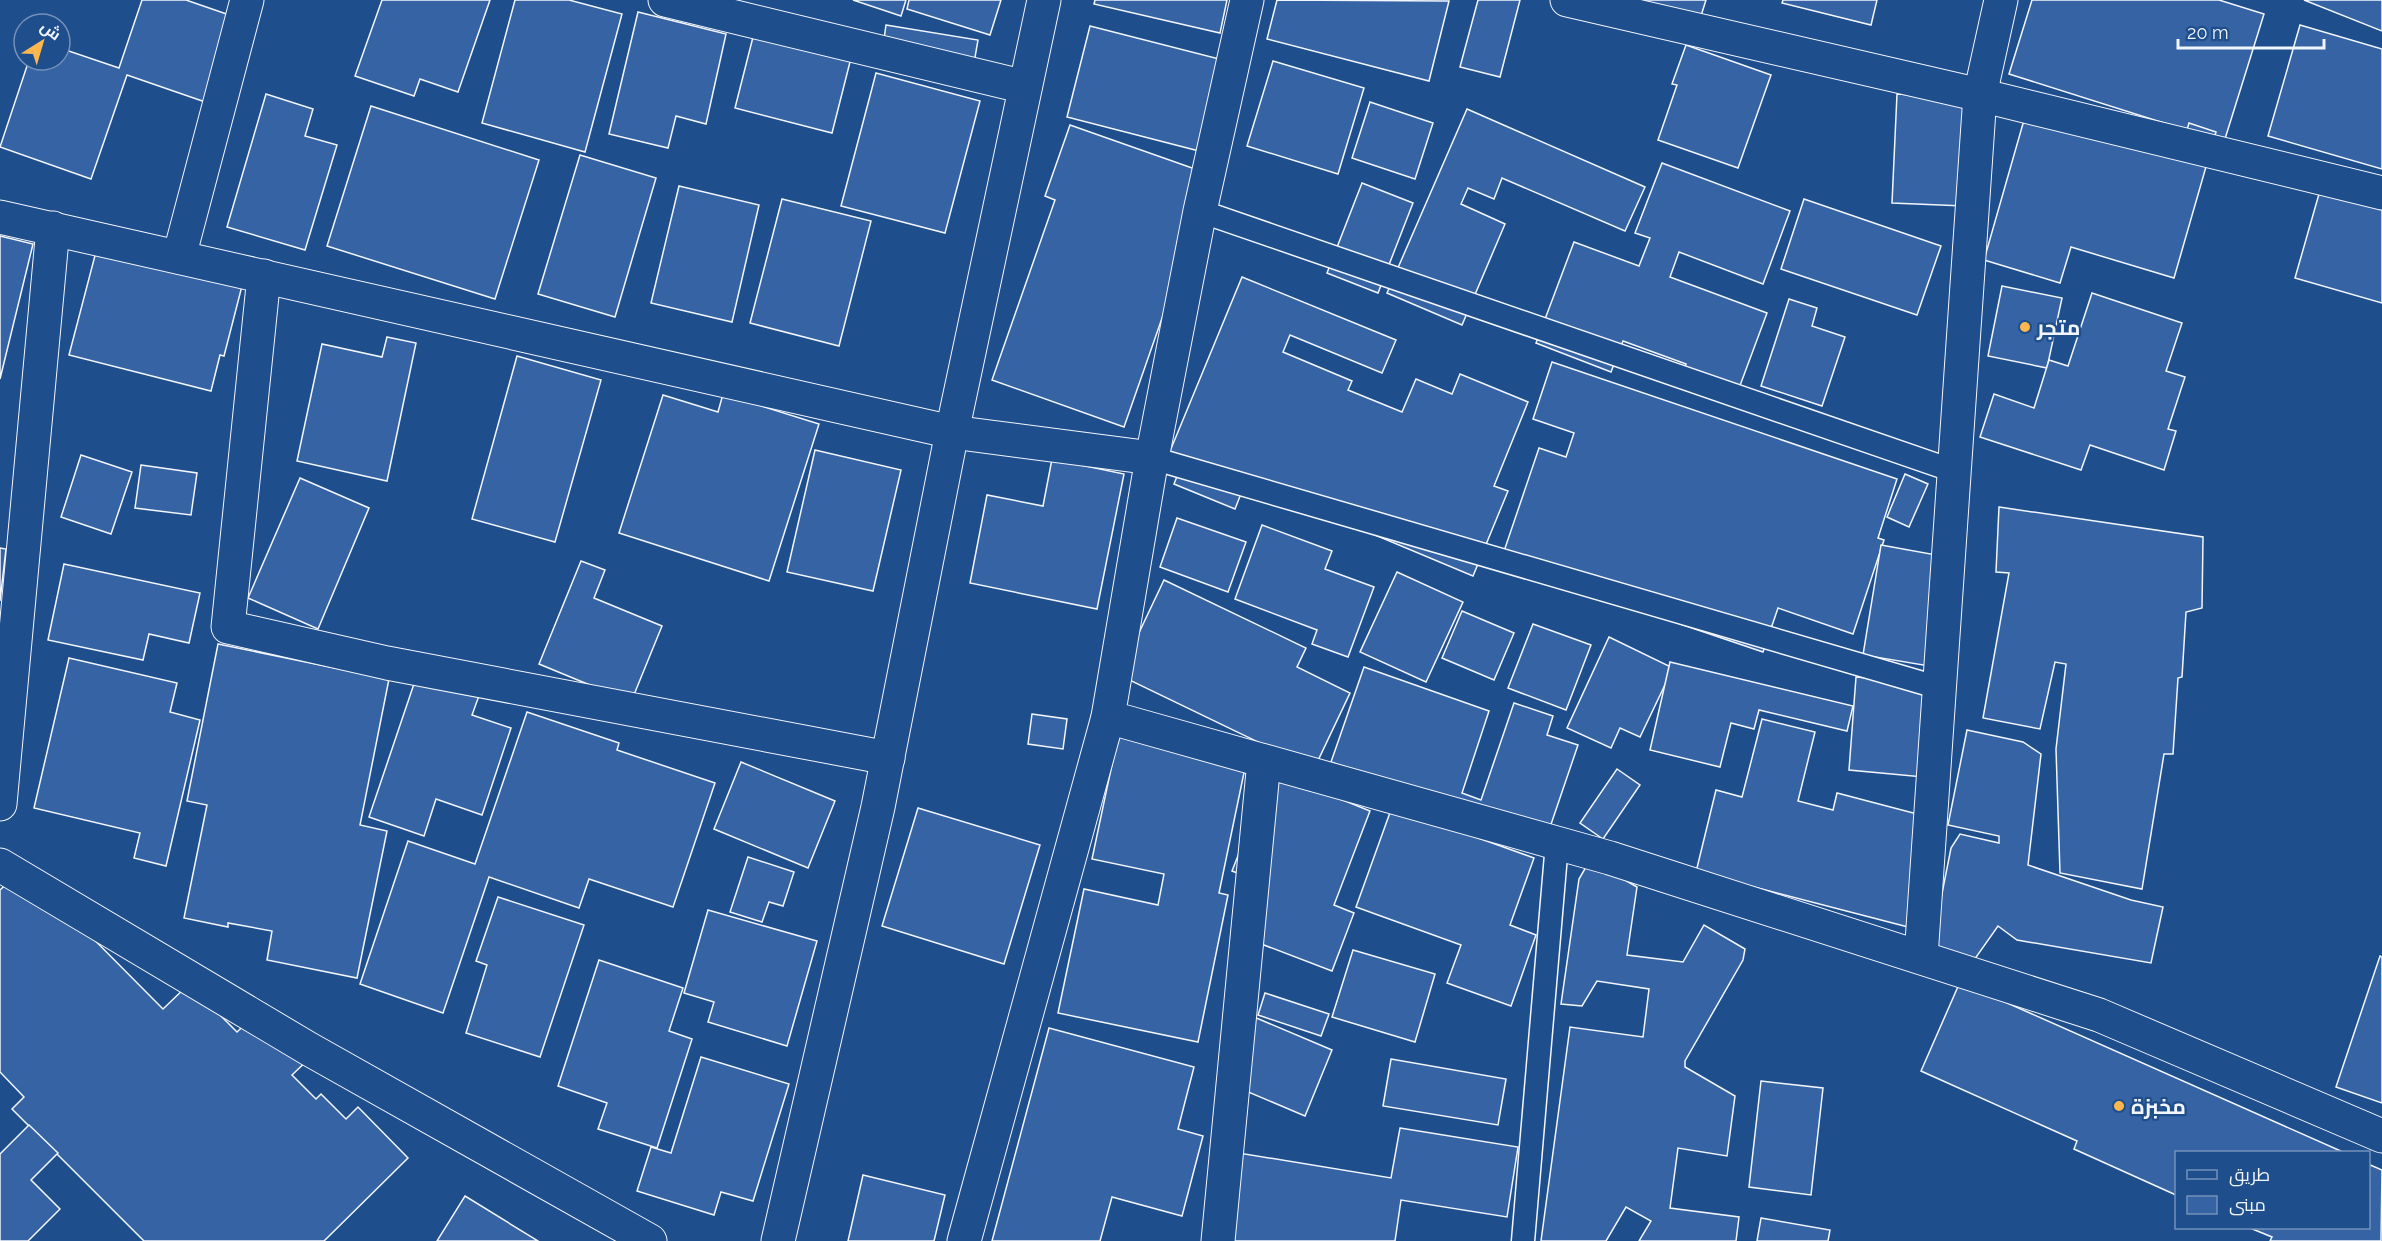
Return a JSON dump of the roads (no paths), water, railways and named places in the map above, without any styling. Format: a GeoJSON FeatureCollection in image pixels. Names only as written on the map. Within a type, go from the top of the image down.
{"type":"FeatureCollection","features":[{"type":"Feature","properties":{"kind":"street"},"geometry":{"type":"LineString","coordinates":[[179,257],[247,0]]}},
{"type":"Feature","properties":{"kind":"street"},"geometry":{"type":"LineString","coordinates":[[665,0],[1025,87]]}},
{"type":"Feature","properties":{"kind":"street"},"geometry":{"type":"LineString","coordinates":[[778,1241],[888,758],[952,432],[1044,0]]}},
{"type":"Feature","properties":{"kind":"street"},"geometry":{"type":"LineString","coordinates":[[964,1241],[1108,717],[1152,458],[1200,211],[1247,0]]}},
{"type":"Feature","properties":{"kind":"street"},"geometry":{"type":"LineString","coordinates":[[1567,0],[1980,95],[2382,193]]}},
{"type":"Feature","properties":{"kind":"street"},"geometry":{"type":"LineString","coordinates":[[1921,957],[1980,95],[2001,0]]}},
{"type":"Feature","properties":{"kind":"street"},"geometry":{"type":"LineString","coordinates":[[0,217],[952,432],[1152,458]]}},
{"type":"Feature","properties":{"kind":"street"},"geometry":{"type":"LineString","coordinates":[[0,804],[53,228]]}},
{"type":"Feature","properties":{"kind":"street"},"geometry":{"type":"LineString","coordinates":[[264,276],[228,627],[387,663],[888,758]]}},
{"type":"Feature","properties":{"kind":"street"},"geometry":{"type":"LineString","coordinates":[[1108,717],[1557,843],[2099,1015],[2382,1136]]}},
{"type":"Feature","properties":{"kind":"street"},"geometry":{"type":"LineString","coordinates":[[1218,1241],[1264,761]]}},
{"type":"Feature","properties":{"kind":"street"},"geometry":{"type":"LineString","coordinates":[[0,865],[309,1049],[650,1241]]}},
{"type":"Feature","properties":{"kind":"lane"},"geometry":{"type":"LineString","coordinates":[[1200,211],[1954,471]]}},
{"type":"Feature","properties":{"kind":"lane"},"geometry":{"type":"LineString","coordinates":[[1152,458],[1940,688]]}},
{"type":"Feature","properties":{"kind":"lane"},"geometry":{"type":"LineString","coordinates":[[1523,1241],[1557,843]]}},
{"type":"Feature","properties":{"kind":"place","name":"متجر"},"geometry":{"type":"Point","coordinates":[2025,327]}},
{"type":"Feature","properties":{"kind":"place","name":"مخبزة"},"geometry":{"type":"Point","coordinates":[2119,1106]}}]}
